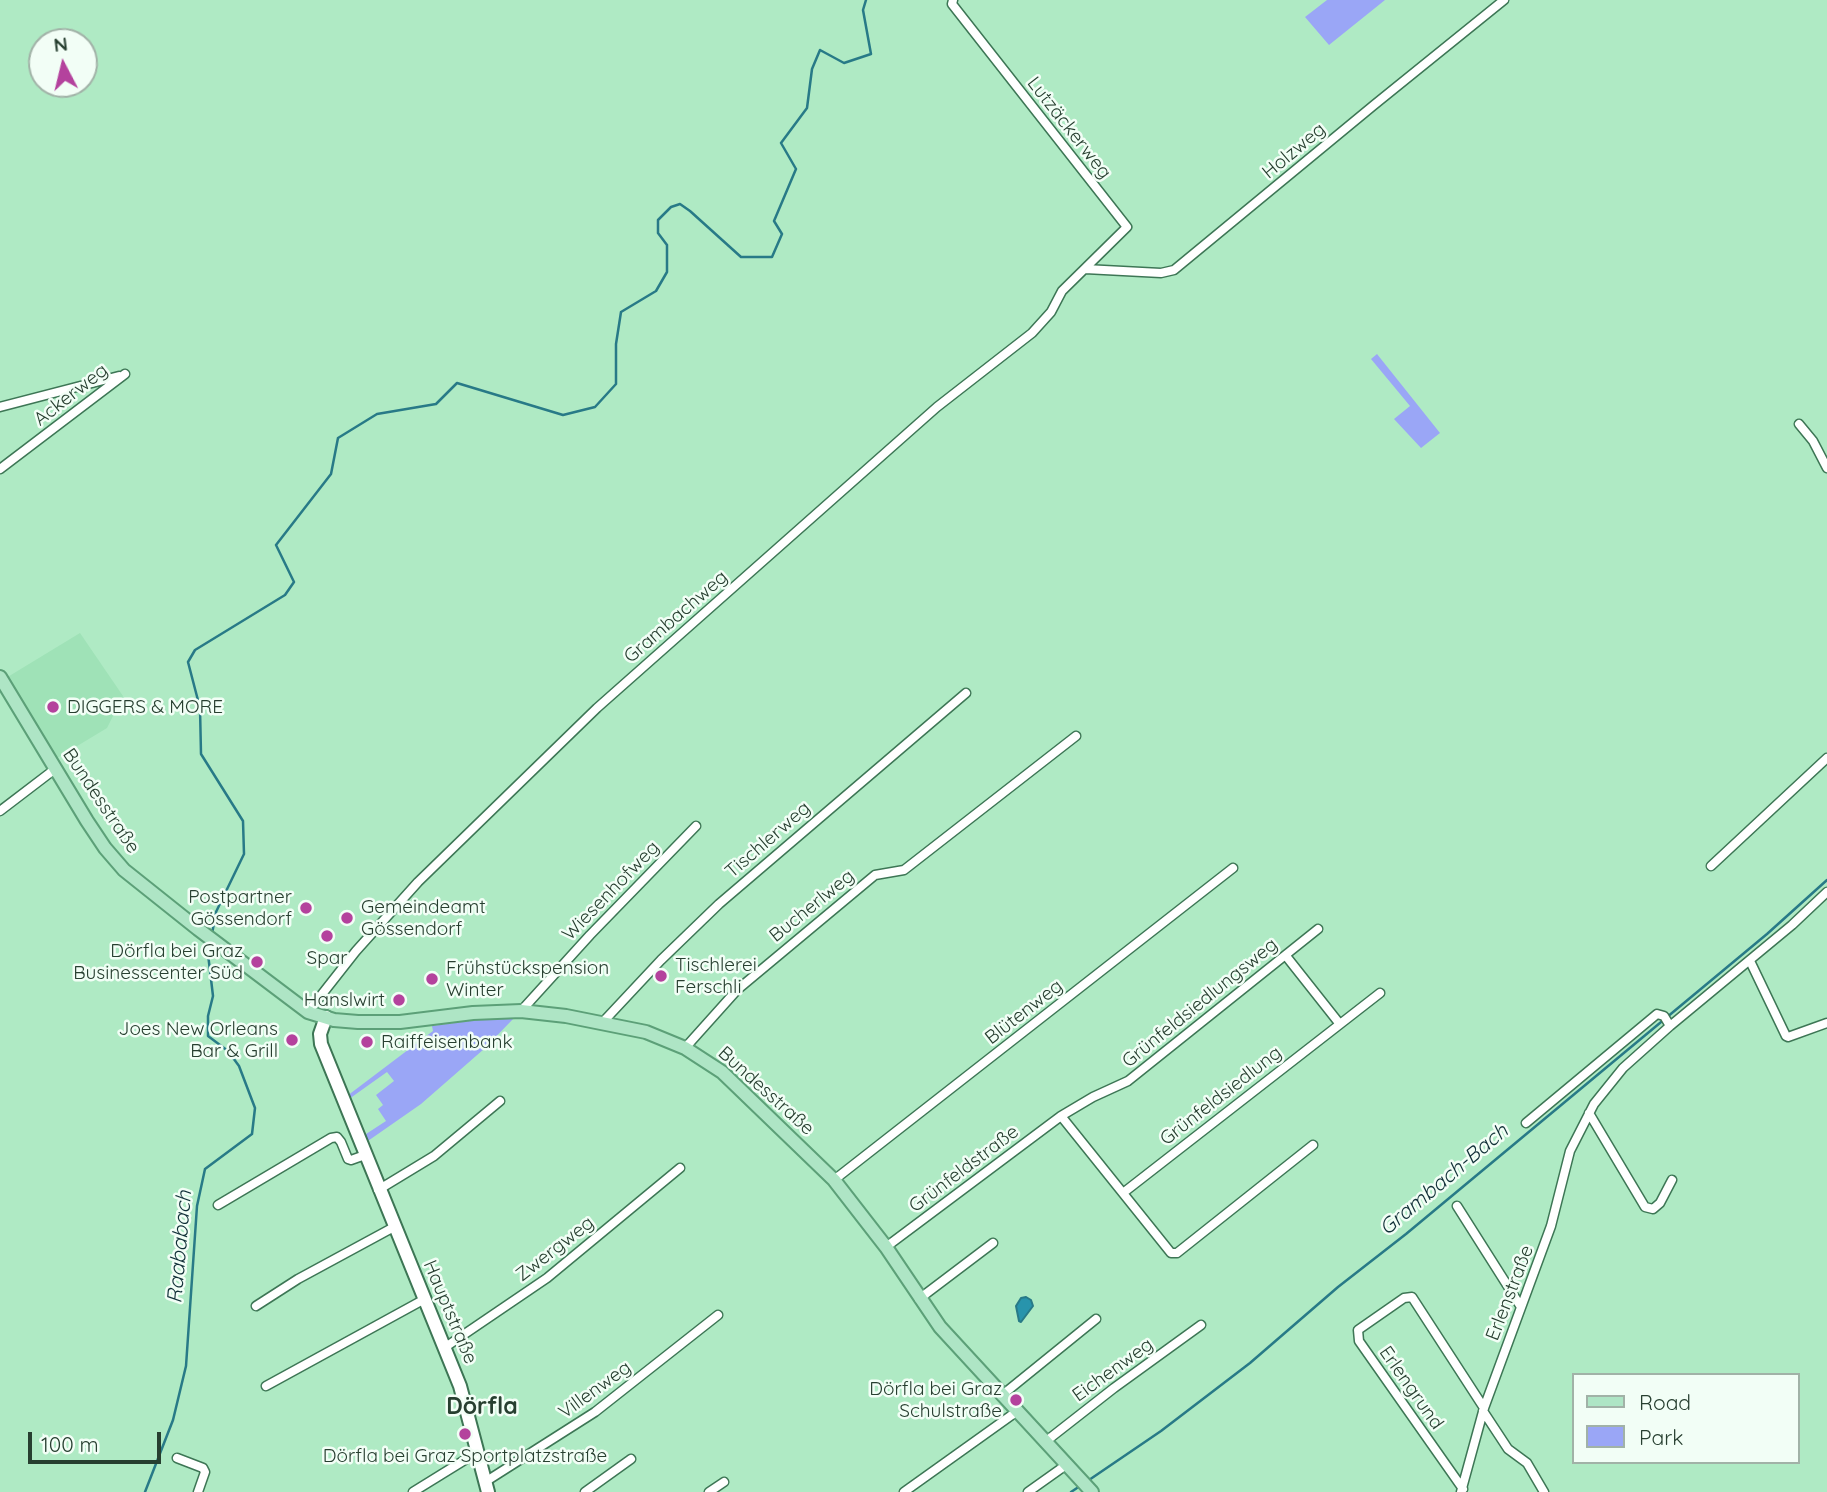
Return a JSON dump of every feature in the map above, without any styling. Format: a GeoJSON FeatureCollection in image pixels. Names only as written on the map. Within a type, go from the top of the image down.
{"type":"FeatureCollection","features":[{"type":"Feature","properties":{"kind":"main road","name":"Bundesstraße"},"geometry":{"type":"LineString","coordinates":[[0,677],[105,848],[124,870],[200,931],[309,1012],[358,1022],[400,1022],[473,1013],[521,1011],[646,1032],[685,1048],[722,1072],[834,1180],[886,1247],[919,1299],[940,1326],[1001,1396],[1091,1491]]}},
{"type":"Feature","properties":{"kind":"main road","name":"Hauptstraße"},"geometry":{"type":"LineString","coordinates":[[326,1017],[320,1034],[321,1044],[460,1387],[487,1487]]}},
{"type":"Feature","properties":{"kind":"street","name":"Lutzäckerweg"},"geometry":{"type":"LineString","coordinates":[[953,0],[952,4],[1127,228],[1085,269]]}},
{"type":"Feature","properties":{"kind":"street","name":"Holzweg"},"geometry":{"type":"LineString","coordinates":[[1085,269],[1161,273],[1174,270],[1504,0]]}},
{"type":"Feature","properties":{"kind":"street","name":"Grambachweg"},"geometry":{"type":"LineString","coordinates":[[309,1012],[356,951],[421,878],[605,701],[937,407],[1032,333],[1051,312],[1062,291],[1085,269]]}},
{"type":"Feature","properties":{"kind":"street","name":"Ackerweg"},"geometry":{"type":"LineString","coordinates":[[0,407],[125,374],[0,468]]}},
{"type":"Feature","properties":{"kind":"street"},"geometry":{"type":"LineString","coordinates":[[1799,424],[1813,441],[1827,468]]}},
{"type":"Feature","properties":{"kind":"street","name":"Tischlerweg"},"geometry":{"type":"LineString","coordinates":[[602,1023],[719,904],[966,693]]}},
{"type":"Feature","properties":{"kind":"street","name":"Bucherlweg"},"geometry":{"type":"LineString","coordinates":[[685,1048],[737,990],[875,875],[904,870],[1076,736]]}},
{"type":"Feature","properties":{"kind":"street"},"geometry":{"type":"LineString","coordinates":[[1711,866],[1827,758]]}},
{"type":"Feature","properties":{"kind":"street"},"geometry":{"type":"LineString","coordinates":[[0,811],[55,769]]}},
{"type":"Feature","properties":{"kind":"street","name":"Wiesenhofweg"},"geometry":{"type":"LineString","coordinates":[[521,1011],[590,935],[696,826]]}},
{"type":"Feature","properties":{"kind":"street","name":"Blütenweg"},"geometry":{"type":"LineString","coordinates":[[834,1180],[1233,868]]}},
{"type":"Feature","properties":{"kind":"street","name":"Erlenstraße"},"geometry":{"type":"LineString","coordinates":[[1462,1490],[1484,1409],[1552,1226],[1570,1151],[1589,1113],[1623,1068],[1667,1021],[1749,961],[1827,892]]}},
{"type":"Feature","properties":{"kind":"street","name":"Grünfeldsiedlungsweg"},"geometry":{"type":"LineString","coordinates":[[1062,1116],[1093,1097],[1128,1081],[1318,929]]}},
{"type":"Feature","properties":{"kind":"street"},"geometry":{"type":"LineString","coordinates":[[1286,956],[1339,1023]]}},
{"type":"Feature","properties":{"kind":"street"},"geometry":{"type":"LineString","coordinates":[[1749,961],[1786,1036],[1827,1023]]}},
{"type":"Feature","properties":{"kind":"street","name":"Grünfeldsiedlung"},"geometry":{"type":"LineString","coordinates":[[1123,1193],[1380,993]]}},
{"type":"Feature","properties":{"kind":"street","name":"Erlenstraße"},"geometry":{"type":"LineString","coordinates":[[1526,1123],[1657,1014],[1667,1021]]}},
{"type":"Feature","properties":{"kind":"street"},"geometry":{"type":"LineString","coordinates":[[378,1190],[434,1156],[500,1101]]}},
{"type":"Feature","properties":{"kind":"street"},"geometry":{"type":"LineString","coordinates":[[1589,1113],[1645,1208],[1653,1209],[1660,1203],[1672,1180]]}},
{"type":"Feature","properties":{"kind":"street"},"geometry":{"type":"LineString","coordinates":[[1062,1116],[1171,1254],[1177,1253],[1313,1145]]}},
{"type":"Feature","properties":{"kind":"street","name":"Grünfeldstraße"},"geometry":{"type":"LineString","coordinates":[[886,1247],[1062,1116]]}},
{"type":"Feature","properties":{"kind":"street"},"geometry":{"type":"LineString","coordinates":[[218,1205],[331,1138],[337,1137],[348,1159],[365,1155]]}},
{"type":"Feature","properties":{"kind":"street","name":"Zwergweg"},"geometry":{"type":"LineString","coordinates":[[444,1348],[547,1278],[680,1168]]}},
{"type":"Feature","properties":{"kind":"street"},"geometry":{"type":"LineString","coordinates":[[1457,1206],[1521,1307]]}},
{"type":"Feature","properties":{"kind":"street"},"geometry":{"type":"LineString","coordinates":[[256,1306],[298,1279],[394,1227]]}},
{"type":"Feature","properties":{"kind":"street"},"geometry":{"type":"LineString","coordinates":[[919,1299],[993,1243]]}},
{"type":"Feature","properties":{"kind":"street","name":"Erlengrund"},"geometry":{"type":"LineString","coordinates":[[1462,1490],[1359,1341],[1358,1330],[1404,1298],[1412,1297],[1484,1409]]}},
{"type":"Feature","properties":{"kind":"street"},"geometry":{"type":"LineString","coordinates":[[266,1386],[423,1300]]}},
{"type":"Feature","properties":{"kind":"street","name":"Villenweg"},"geometry":{"type":"LineString","coordinates":[[487,1487],[595,1412],[718,1315]]}},
{"type":"Feature","properties":{"kind":"street"},"geometry":{"type":"LineString","coordinates":[[1001,1396],[1096,1319]]}},
{"type":"Feature","properties":{"kind":"street","name":"Eichenweg"},"geometry":{"type":"LineString","coordinates":[[1045,1442],[1201,1325]]}},
{"type":"Feature","properties":{"kind":"street"},"geometry":{"type":"LineString","coordinates":[[1484,1409],[1508,1449],[1527,1463],[1544,1492]]}},
{"type":"Feature","properties":{"kind":"street"},"geometry":{"type":"LineString","coordinates":[[904,1492],[1016,1412]]}},
{"type":"Feature","properties":{"kind":"street"},"geometry":{"type":"LineString","coordinates":[[413,1492],[476,1452]]}},
{"type":"Feature","properties":{"kind":"street"},"geometry":{"type":"LineString","coordinates":[[177,1458],[203,1468],[205,1472],[198,1492]]}},
{"type":"Feature","properties":{"kind":"street"},"geometry":{"type":"LineString","coordinates":[[585,1492],[631,1459]]}},
{"type":"Feature","properties":{"kind":"street"},"geometry":{"type":"LineString","coordinates":[[1028,1492],[1066,1465]]}},
{"type":"Feature","properties":{"kind":"street"},"geometry":{"type":"LineString","coordinates":[[709,1492],[723,1482]]}},
{"type":"Feature","properties":{"kind":"shaded area"},"geometry":{"type":"Polygon","coordinates":[[[80,633],[123,696],[107,728],[54,760],[6,678],[80,633]]]}},
{"type":"Feature","properties":{"kind":"shaded area"},"geometry":{"type":"Polygon","coordinates":[[[1021,1298],[1031,1300],[1033,1306],[1021,1322],[1016,1306],[1021,1298]]]}},
{"type":"Feature","properties":{"kind":"green space"},"geometry":{"type":"Polygon","coordinates":[[[1327,0],[1385,0],[1329,45],[1305,17],[1327,0]]]}},
{"type":"Feature","properties":{"kind":"green space"},"geometry":{"type":"Polygon","coordinates":[[[1377,354],[1440,433],[1421,448],[1394,419],[1410,406],[1371,359],[1377,354]]]}},
{"type":"Feature","properties":{"kind":"green space"},"geometry":{"type":"Polygon","coordinates":[[[505,1016],[514,1018],[484,1049],[421,1104],[365,1143],[363,1136],[386,1121],[378,1109],[383,1105],[376,1095],[394,1081],[387,1072],[349,1099],[347,1096],[433,1031],[432,1026],[505,1016]]]}},
{"type":"Feature","properties":{"kind":"waterway","name":"Raababach"},"geometry":{"type":"LineString","coordinates":[[212,934],[216,912],[244,854],[243,821],[201,754],[200,708],[188,662],[195,650],[285,595],[294,582],[276,545],[331,474],[338,438],[377,414],[436,404],[457,383],[563,415],[595,407],[616,384],[616,344],[621,312],[656,291],[667,272],[667,245],[658,233],[658,220],[671,207],[680,204],[690,211],[741,257],[772,257],[782,234],[774,221],[796,169],[781,143],[807,108],[812,69],[820,50],[844,63],[871,54],[863,10],[866,0]]}},
{"type":"Feature","properties":{"kind":"waterway","name":"Grambach-Bach"},"geometry":{"type":"LineString","coordinates":[[1089,1480],[1161,1431],[1250,1363],[1338,1287],[1406,1234],[1767,934],[1827,880]]}},
{"type":"Feature","properties":{"kind":"waterway","name":"Raababach"},"geometry":{"type":"LineString","coordinates":[[145,1492],[173,1420],[186,1366],[197,1206],[205,1169],[252,1134],[255,1108],[239,1066],[228,1051],[208,1036],[208,1016],[213,996],[208,954],[210,944]]}},
{"type":"Feature","properties":{"kind":"waterway","name":"Grambach-Bach"},"geometry":{"type":"LineString","coordinates":[[1071,1492],[1080,1486]]}},
{"type":"Feature","properties":{"kind":"place","name":"DIGGERS & MORE"},"geometry":{"type":"Point","coordinates":[53,707]}},
{"type":"Feature","properties":{"kind":"place","name":"Postpartner Gössendorf"},"geometry":{"type":"Point","coordinates":[306,908]}},
{"type":"Feature","properties":{"kind":"place","name":"Gemeindeamt Gössendorf"},"geometry":{"type":"Point","coordinates":[347,918]}},
{"type":"Feature","properties":{"kind":"place","name":"Spar"},"geometry":{"type":"Point","coordinates":[327,936]}},
{"type":"Feature","properties":{"kind":"place","name":"Dörfla bei Graz Businesscenter Süd"},"geometry":{"type":"Point","coordinates":[257,962]}},
{"type":"Feature","properties":{"kind":"place","name":"Tischlerei Ferschli"},"geometry":{"type":"Point","coordinates":[661,976]}},
{"type":"Feature","properties":{"kind":"place","name":"Frühstückspension Winter"},"geometry":{"type":"Point","coordinates":[432,979]}},
{"type":"Feature","properties":{"kind":"place","name":"Hanslwirt"},"geometry":{"type":"Point","coordinates":[399,1000]}},
{"type":"Feature","properties":{"kind":"place","name":"Joes New Orleans Bar & Grill"},"geometry":{"type":"Point","coordinates":[292,1040]}},
{"type":"Feature","properties":{"kind":"place","name":"Raiffeisenbank"},"geometry":{"type":"Point","coordinates":[367,1042]}},
{"type":"Feature","properties":{"kind":"place","name":"Dörfla bei Graz Schulstraße"},"geometry":{"type":"Point","coordinates":[1016,1400]}},
{"type":"Feature","properties":{"kind":"place","name":"Dörfla bei Graz Sportplatzstraße"},"geometry":{"type":"Point","coordinates":[465,1434]}},
{"type":"Feature","properties":{"kind":"district","name":"Dörfla"},"geometry":{"type":"Point","coordinates":[482,1407]}}]}
